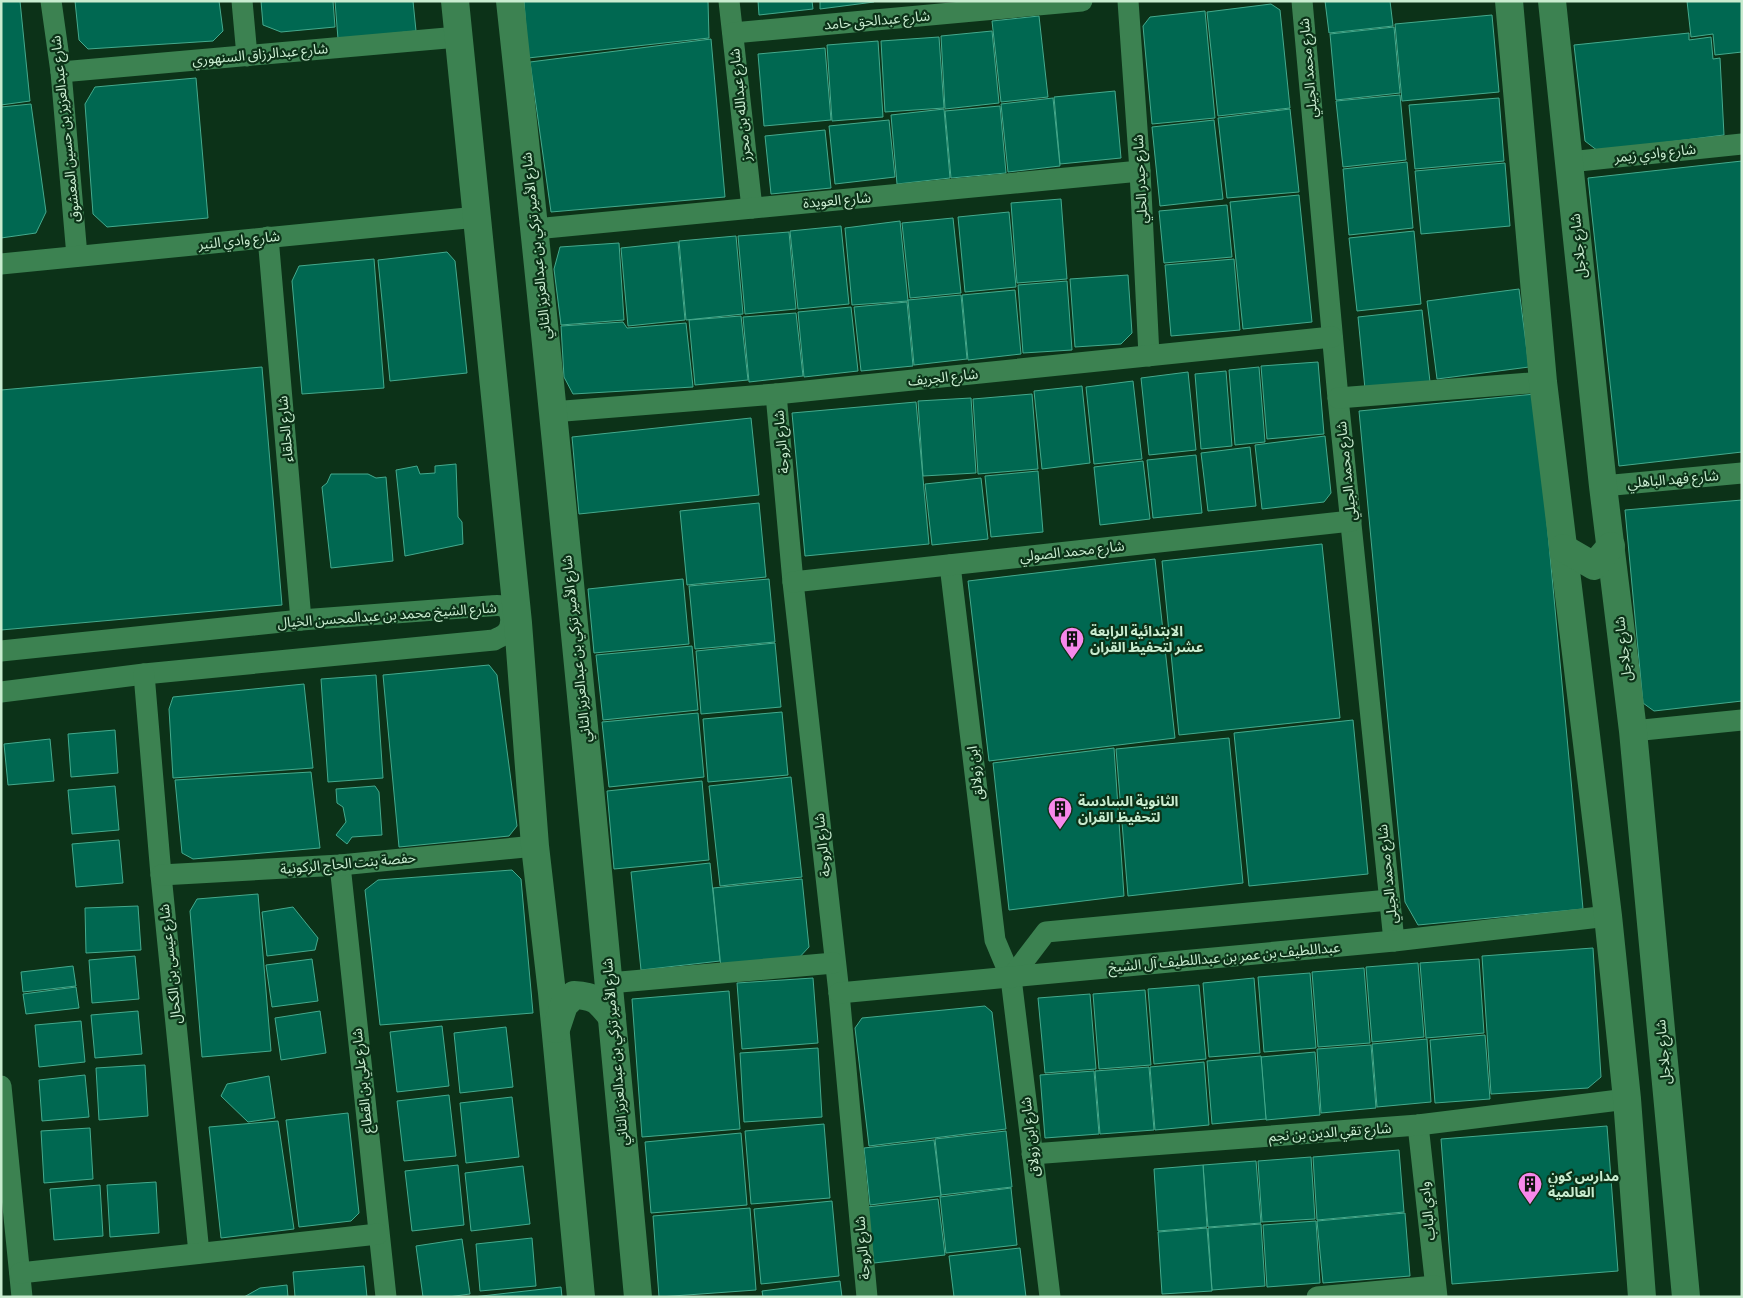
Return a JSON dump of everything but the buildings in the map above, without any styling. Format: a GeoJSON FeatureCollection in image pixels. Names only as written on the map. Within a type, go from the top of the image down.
{"type":"FeatureCollection","features":[{"type":"Feature","properties":{"kind":"street","name":"شارع عبدالعزيز بن حسين المعشوق"},"geometry":{"type":"LineString","coordinates":[[51,1],[61,72],[77,256]]}},
{"type":"Feature","properties":{"kind":"street"},"geometry":{"type":"LineString","coordinates":[[242,1],[246,56]]}},
{"type":"Feature","properties":{"kind":"street"},"geometry":{"type":"LineString","coordinates":[[455,1],[518,623],[535,846],[556,1030],[582,1297]]}},
{"type":"Feature","properties":{"kind":"street","name":"شارع الأمير تركي بن عبدالعزيز الثاني"},"geometry":{"type":"LineString","coordinates":[[510,1],[535,229],[638,1297]]}},
{"type":"Feature","properties":{"kind":"street","name":"شارع عبدالله بن محرز"},"geometry":{"type":"LineString","coordinates":[[729,1],[752,208]]}},
{"type":"Feature","properties":{"kind":"street","name":"شارع عبدالحق حامد"},"geometry":{"type":"LineString","coordinates":[[732,34],[1082,1]]}},
{"type":"Feature","properties":{"kind":"street","name":"شارع حيدر الحلي"},"geometry":{"type":"LineString","coordinates":[[1128,1],[1140,171],[1149,356]]}},
{"type":"Feature","properties":{"kind":"street","name":"شارع محمد الجيلي"},"geometry":{"type":"LineString","coordinates":[[1302,1],[1332,337],[1394,941]]}},
{"type":"Feature","properties":{"kind":"street"},"geometry":{"type":"LineString","coordinates":[[1509,1],[1543,382],[1608,916],[1627,1099],[1642,1297]]}},
{"type":"Feature","properties":{"kind":"street","name":"شارع جلاجل"},"geometry":{"type":"LineString","coordinates":[[1552,1],[1603,486],[1633,731],[1686,1297]]}},
{"type":"Feature","properties":{"kind":"street","name":"شارع عبدالرزاق السنهوري"},"geometry":{"type":"LineString","coordinates":[[61,72],[458,36]]}},
{"type":"Feature","properties":{"kind":"street","name":"شارع وادي زيمر"},"geometry":{"type":"LineString","coordinates":[[1569,162],[1742,144]]}},
{"type":"Feature","properties":{"kind":"street","name":"شارع العويدة"},"geometry":{"type":"LineString","coordinates":[[535,229],[1140,171]]}},
{"type":"Feature","properties":{"kind":"street","name":"شارع وادي النير"},"geometry":{"type":"LineString","coordinates":[[1,264],[477,217]]}},
{"type":"Feature","properties":{"kind":"street","name":"شارع الحلقاء"},"geometry":{"type":"LineString","coordinates":[[268,237],[302,620]]}},
{"type":"Feature","properties":{"kind":"street","name":"شارع الجريف"},"geometry":{"type":"LineString","coordinates":[[552,412],[776,394],[1332,337]]}},
{"type":"Feature","properties":{"kind":"street"},"geometry":{"type":"LineString","coordinates":[[1338,398],[1543,382]]}},
{"type":"Feature","properties":{"kind":"street","name":"شارع الروحة"},"geometry":{"type":"LineString","coordinates":[[776,394],[834,963],[839,993],[866,1297]]}},
{"type":"Feature","properties":{"kind":"street","name":"شارع فهد الباهلي"},"geometry":{"type":"LineString","coordinates":[[1603,486],[1742,473]]}},
{"type":"Feature","properties":{"kind":"street","name":"شارع محمد الصولي"},"geometry":{"type":"LineString","coordinates":[[794,582],[1351,522]]}},
{"type":"Feature","properties":{"kind":"street"},"geometry":{"type":"LineString","coordinates":[[1563,548],[1594,566],[1611,546]]}},
{"type":"Feature","properties":{"kind":"street","name":"ابن زولالق"},"geometry":{"type":"LineString","coordinates":[[950,564],[995,940],[1011,978]]}},
{"type":"Feature","properties":{"kind":"street"},"geometry":{"type":"LineString","coordinates":[[1569,591],[1594,577],[1616,594]]}},
{"type":"Feature","properties":{"kind":"street","name":"شارع الشيخ محمد بن عبدالمحسن الخيال"},"geometry":{"type":"LineString","coordinates":[[1,651],[302,620],[501,606],[508,610],[511,617],[510,626],[506,633],[494,640],[144,674],[1,692]]}},
{"type":"Feature","properties":{"kind":"street","name":"شارع عيسى بن الكحال"},"geometry":{"type":"LineString","coordinates":[[144,674],[161,875],[199,1253]]}},
{"type":"Feature","properties":{"kind":"street"},"geometry":{"type":"LineString","coordinates":[[1633,731],[1742,720]]}},
{"type":"Feature","properties":{"kind":"street","name":"حفصة بنت الحاج الركونية"},"geometry":{"type":"LineString","coordinates":[[161,875],[340,865],[535,846]]}},
{"type":"Feature","properties":{"kind":"street","name":"شارع علي بن القطاع"},"geometry":{"type":"LineString","coordinates":[[340,865],[386,1297]]}},
{"type":"Feature","properties":{"kind":"street"},"geometry":{"type":"LineString","coordinates":[[1011,978],[1046,932],[1389,900]]}},
{"type":"Feature","properties":{"kind":"street","name":"عبداللطيف بن عمر بن عبداللطيف آل الشيخ"},"geometry":{"type":"LineString","coordinates":[[839,993],[1394,941],[1608,916]]}},
{"type":"Feature","properties":{"kind":"street"},"geometry":{"type":"LineString","coordinates":[[548,961],[564,979],[577,984],[596,970],[606,951]]}},
{"type":"Feature","properties":{"kind":"street"},"geometry":{"type":"LineString","coordinates":[[609,983],[834,963]]}},
{"type":"Feature","properties":{"kind":"street","name":"شارع ابن زولاق"},"geometry":{"type":"LineString","coordinates":[[1011,978],[1050,1297]]}},
{"type":"Feature","properties":{"kind":"street"},"geometry":{"type":"LineString","coordinates":[[556,1030],[564,1005],[574,995],[597,999],[612,1017]]}},
{"type":"Feature","properties":{"kind":"street"},"geometry":{"type":"LineString","coordinates":[[1,1086],[22,1297]]}},
{"type":"Feature","properties":{"kind":"street","name":"شارع تقي الدين بن نجم"},"geometry":{"type":"LineString","coordinates":[[1032,1154],[1418,1125],[1627,1099]]}},
{"type":"Feature","properties":{"kind":"street","name":"وادي الباب"},"geometry":{"type":"LineString","coordinates":[[1418,1125],[1436,1291]]}},
{"type":"Feature","properties":{"kind":"street"},"geometry":{"type":"LineString","coordinates":[[20,1273],[378,1234]]}},
{"type":"Feature","properties":{"kind":"street"},"geometry":{"type":"LineString","coordinates":[[1317,1297],[1436,1291]]}},
{"type":"Feature","properties":{"kind":"place","name":"الابتدائية الرابعة عشر لتحفيظ القران"},"geometry":{"type":"Point","coordinates":[1072,660]}},
{"type":"Feature","properties":{"kind":"place","name":"الثانوية السادسة لتحفيظ القران"},"geometry":{"type":"Point","coordinates":[1060,830]}},
{"type":"Feature","properties":{"kind":"place","name":"مدارس كون العالمية"},"geometry":{"type":"Point","coordinates":[1530,1205]}}]}
